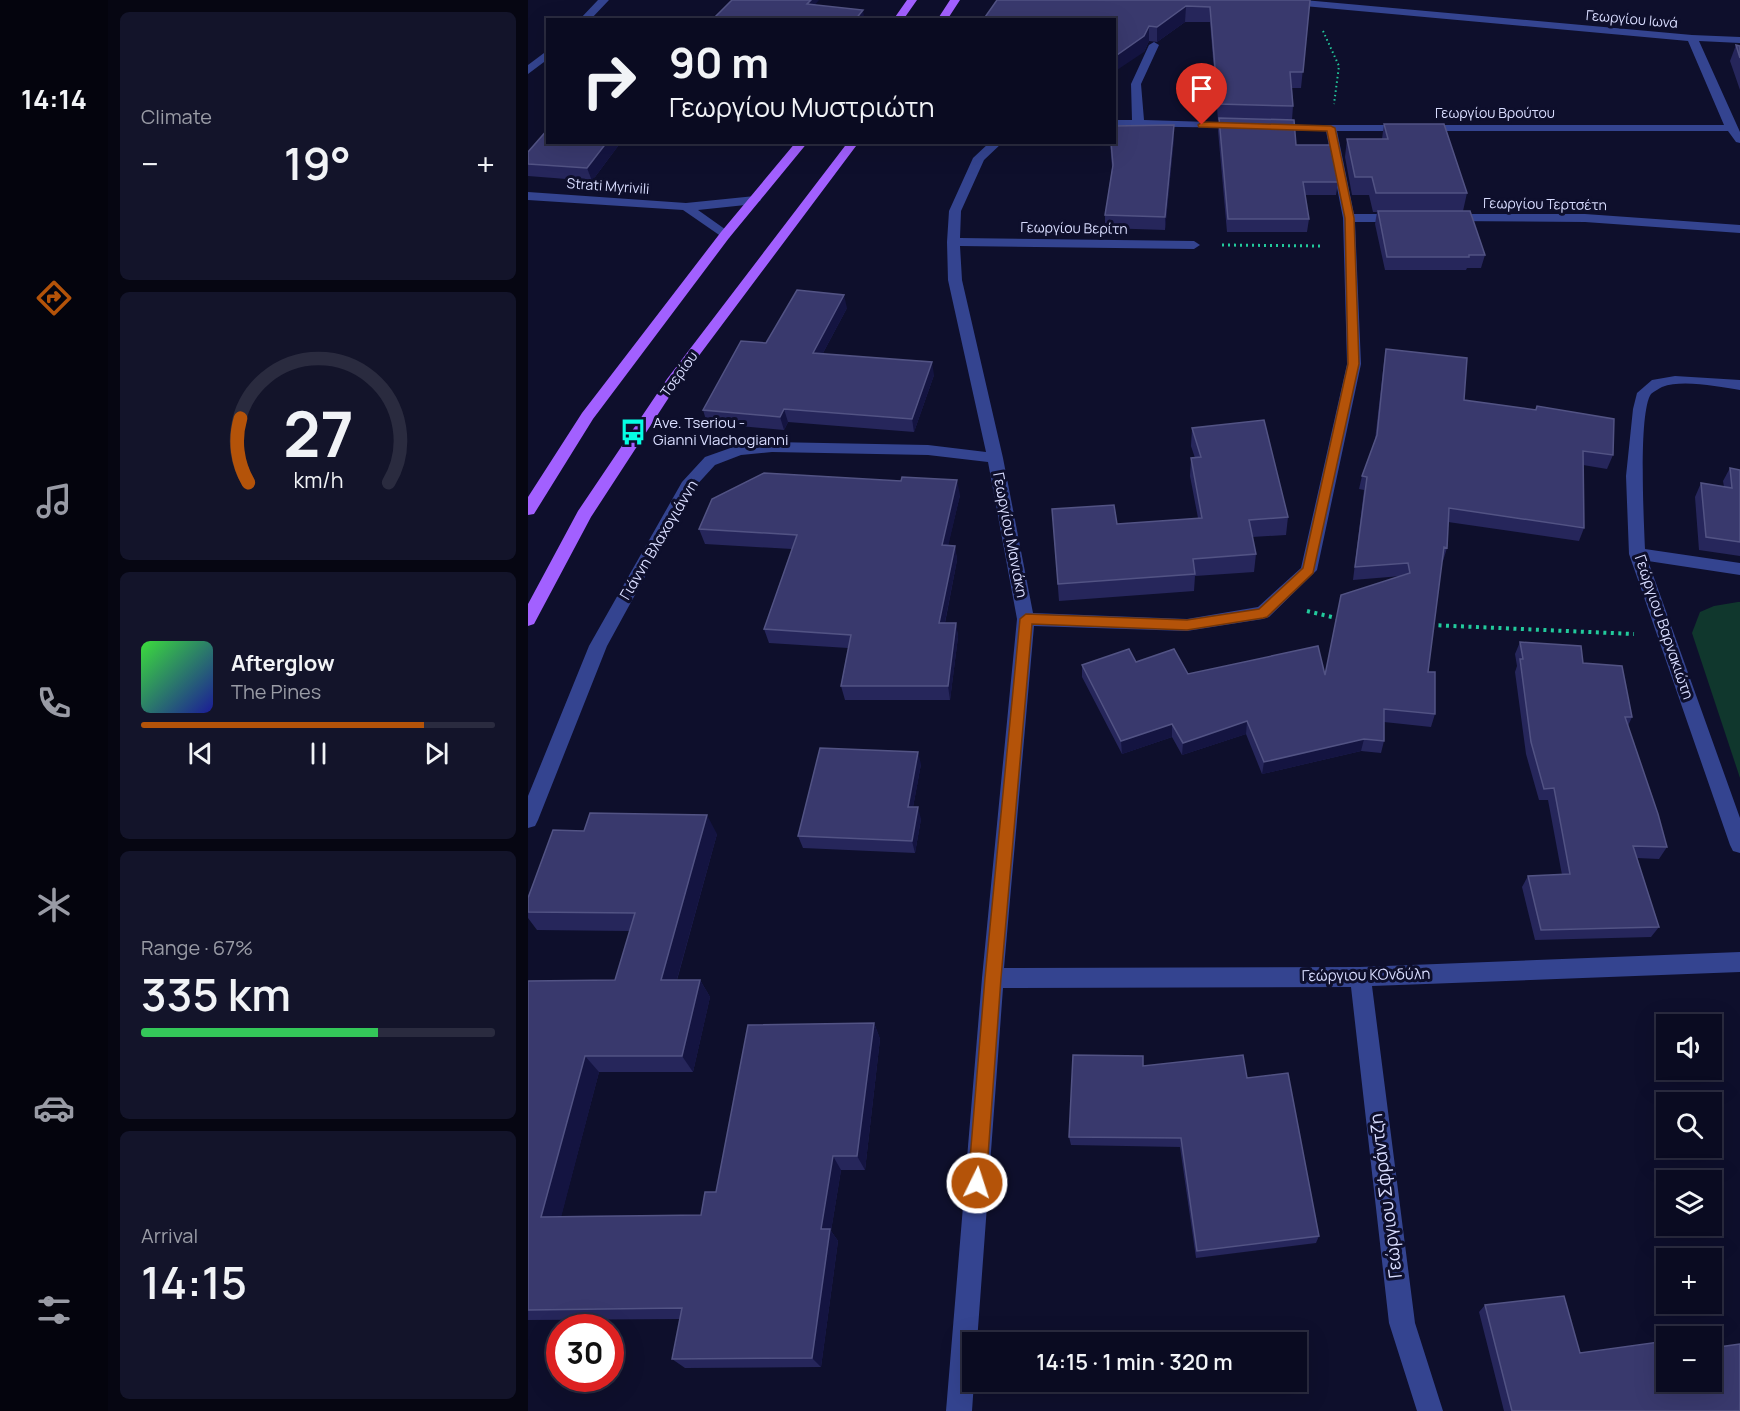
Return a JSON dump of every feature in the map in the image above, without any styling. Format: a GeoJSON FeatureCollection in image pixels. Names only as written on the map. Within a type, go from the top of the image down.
{"type":"FeatureCollection","features":[{"type":"Feature","properties":{"kind":"main road"},"geometry":{"type":"LineString","coordinates":[[899,18],[912,0]]}},
{"type":"Feature","properties":{"kind":"main road"},"geometry":{"type":"LineString","coordinates":[[943,18],[955,0]]}},
{"type":"Feature","properties":{"kind":"main road"},"geometry":{"type":"LineString","coordinates":[[528,510],[587,416],[725,236],[801,144]]}},
{"type":"Feature","properties":{"kind":"main road","name":"Τσερίου"},"geometry":{"type":"LineString","coordinates":[[528,620],[584,515],[672,382],[852,144]]}},
{"type":"Feature","properties":{"kind":"street"},"geometry":{"type":"LineString","coordinates":[[587,18],[604,0]]}},
{"type":"Feature","properties":{"kind":"street","name":"Γεωργίου Ιωνά"},"geometry":{"type":"LineString","coordinates":[[1271,0],[1365,3],[1692,38],[1740,40]]}},
{"type":"Feature","properties":{"kind":"street"},"geometry":{"type":"LineString","coordinates":[[1692,38],[1731,128],[1740,140]]}},
{"type":"Feature","properties":{"kind":"street"},"geometry":{"type":"LineString","coordinates":[[1138,123],[1136,84],[1154,45]]}},
{"type":"Feature","properties":{"kind":"street"},"geometry":{"type":"LineString","coordinates":[[528,71],[546,55]]}},
{"type":"Feature","properties":{"kind":"street","name":"Γεωργίου Βρούτου"},"geometry":{"type":"LineString","coordinates":[[1116,123],[1331,128],[1731,128]]}},
{"type":"Feature","properties":{"kind":"street"},"geometry":{"type":"LineString","coordinates":[[1026,619],[1187,625],[1263,613],[1309,570],[1354,364],[1349,218],[1331,128]]}},
{"type":"Feature","properties":{"kind":"street","name":"Γεωργίου Μανιάκη"},"geometry":{"type":"LineString","coordinates":[[959,1411],[993,978],[1026,619],[995,458],[955,280],[953,242],[955,211],[979,158],[996,144]]}},
{"type":"Feature","properties":{"kind":"street","name":"Strati Myrivili"},"geometry":{"type":"LineString","coordinates":[[528,196],[686,207],[755,200]]}},
{"type":"Feature","properties":{"kind":"street"},"geometry":{"type":"LineString","coordinates":[[686,207],[725,236]]}},
{"type":"Feature","properties":{"kind":"street"},"geometry":{"type":"LineString","coordinates":[[1349,218],[1408,218]]}},
{"type":"Feature","properties":{"kind":"street","name":"Γεωργίου Τερτσέτη"},"geometry":{"type":"LineString","coordinates":[[1432,218],[1585,218],[1740,229]]}},
{"type":"Feature","properties":{"kind":"street","name":"Γεωργίου Βερίτη"},"geometry":{"type":"LineString","coordinates":[[953,242],[1194,245]]}},
{"type":"Feature","properties":{"kind":"street","name":"Γεώργιου Βαρνακιώτη"},"geometry":{"type":"LineString","coordinates":[[1740,385],[1675,380],[1657,383],[1644,393],[1640,409],[1634,476],[1637,554],[1740,845]]}},
{"type":"Feature","properties":{"kind":"street","name":"Γιάννη Βλαχογιάννη"},"geometry":{"type":"LineString","coordinates":[[528,820],[598,646],[687,486],[710,461],[739,450],[772,447],[928,450],[995,458]]}},
{"type":"Feature","properties":{"kind":"street"},"geometry":{"type":"LineString","coordinates":[[1637,554],[1740,569]]}},
{"type":"Feature","properties":{"kind":"street","name":"Γεώργιου ΚΟνδύλη"},"geometry":{"type":"LineString","coordinates":[[993,978],[1360,977],[1740,962]]}},
{"type":"Feature","properties":{"kind":"street","name":"Γεώργιου Σφράντζη"},"geometry":{"type":"LineString","coordinates":[[1360,977],[1402,1323],[1430,1411]]}},
{"type":"Feature","properties":{"kind":"path"},"geometry":{"type":"LineString","coordinates":[[1310,3],[1339,66],[1331,128]]}},
{"type":"Feature","properties":{"kind":"path"},"geometry":{"type":"LineString","coordinates":[[1194,245],[1350,246]]}},
{"type":"Feature","properties":{"kind":"path"},"geometry":{"type":"LineString","coordinates":[[1274,603],[1352,622]]}},
{"type":"Feature","properties":{"kind":"path"},"geometry":{"type":"LineString","coordinates":[[1421,625],[1666,636]]}},
{"type":"Feature","properties":{"kind":"green space"},"geometry":{"type":"Polygon","coordinates":[[[1740,602],[1740,778],[1692,633],[1700,612],[1714,606],[1740,602]]]}},
{"type":"Feature","properties":{"kind":"building"},"geometry":{"type":"Polygon","coordinates":[[[732,0],[811,0],[807,4],[863,10],[857,18],[714,18],[732,0]]]}},
{"type":"Feature","properties":{"kind":"building"},"geometry":{"type":"Polygon","coordinates":[[[997,0],[1310,0],[1303,72],[1290,72],[1293,106],[1218,104],[1210,7],[1186,6],[1157,27],[1149,26],[1144,36],[1116,56],[1116,18],[984,18],[997,0]]]}},
{"type":"Feature","properties":{"kind":"building"},"geometry":{"type":"Polygon","coordinates":[[[1736,45],[1740,46],[1740,58],[1736,45]]]}},
{"type":"Feature","properties":{"kind":"building"},"geometry":{"type":"Polygon","coordinates":[[[1219,118],[1294,120],[1296,145],[1331,145],[1338,182],[1303,182],[1309,219],[1228,219],[1219,118]]]}},
{"type":"Feature","properties":{"kind":"building"},"geometry":{"type":"Polygon","coordinates":[[[1384,124],[1444,124],[1467,193],[1376,193],[1372,177],[1355,177],[1347,139],[1388,139],[1384,124]]]}},
{"type":"Feature","properties":{"kind":"building"},"geometry":{"type":"Polygon","coordinates":[[[1174,125],[1165,217],[1105,215],[1113,165],[1111,144],[1116,144],[1116,126],[1174,125]]]}},
{"type":"Feature","properties":{"kind":"building"},"geometry":{"type":"Polygon","coordinates":[[[546,131],[546,144],[605,144],[587,168],[528,164],[528,152],[546,131]]]}},
{"type":"Feature","properties":{"kind":"building"},"geometry":{"type":"Polygon","coordinates":[[[1378,211],[1470,211],[1485,255],[1387,257],[1378,211]]]}},
{"type":"Feature","properties":{"kind":"building"},"geometry":{"type":"Polygon","coordinates":[[[797,290],[844,295],[813,353],[932,362],[912,419],[784,409],[780,417],[703,410],[741,341],[766,343],[797,290]]]}},
{"type":"Feature","properties":{"kind":"building"},"geometry":{"type":"Polygon","coordinates":[[[1386,349],[1467,358],[1464,400],[1536,410],[1537,406],[1614,419],[1613,455],[1583,451],[1584,528],[1449,508],[1447,548],[1444,547],[1428,672],[1435,672],[1435,714],[1384,709],[1384,741],[1364,739],[1264,762],[1247,721],[1183,743],[1172,724],[1121,741],[1082,665],[1129,649],[1136,662],[1174,649],[1188,674],[1318,646],[1325,675],[1341,595],[1410,573],[1408,563],[1355,567],[1367,477],[1362,476],[1377,435],[1386,349]]]}},
{"type":"Feature","properties":{"kind":"building"},"geometry":{"type":"Polygon","coordinates":[[[1264,420],[1288,517],[1249,520],[1256,554],[1193,559],[1195,574],[1058,584],[1052,509],[1114,505],[1117,524],[1202,518],[1191,458],[1201,457],[1192,428],[1264,420]]]}},
{"type":"Feature","properties":{"kind":"building"},"geometry":{"type":"Polygon","coordinates":[[[1730,468],[1740,470],[1740,542],[1706,537],[1701,483],[1732,488],[1730,468]]]}},
{"type":"Feature","properties":{"kind":"building"},"geometry":{"type":"Polygon","coordinates":[[[764,473],[901,481],[902,477],[957,480],[942,545],[955,546],[939,623],[956,623],[948,686],[841,686],[851,635],[764,629],[797,535],[699,529],[712,499],[764,473]]]}},
{"type":"Feature","properties":{"kind":"building"},"geometry":{"type":"Polygon","coordinates":[[[1520,642],[1581,646],[1583,663],[1622,666],[1632,717],[1625,717],[1667,847],[1633,846],[1659,927],[1541,930],[1528,876],[1570,874],[1554,788],[1544,789],[1531,742],[1520,659],[1523,659],[1520,642]]]}},
{"type":"Feature","properties":{"kind":"building"},"geometry":{"type":"Polygon","coordinates":[[[820,748],[918,752],[908,807],[918,807],[912,841],[798,836],[820,748]]]}},
{"type":"Feature","properties":{"kind":"building"},"geometry":{"type":"Polygon","coordinates":[[[590,813],[707,815],[661,980],[700,980],[682,1056],[585,1056],[541,1217],[701,1215],[705,1192],[716,1192],[748,1025],[874,1023],[857,1156],[833,1156],[821,1229],[830,1229],[812,1358],[672,1359],[682,1308],[528,1310],[528,981],[615,980],[635,913],[528,912],[528,898],[553,830],[584,831],[590,813]]]}},
{"type":"Feature","properties":{"kind":"building"},"geometry":{"type":"Polygon","coordinates":[[[1073,1055],[1143,1056],[1143,1066],[1243,1055],[1247,1078],[1288,1073],[1319,1236],[1197,1251],[1181,1138],[1069,1137],[1073,1055]]]}},
{"type":"Feature","properties":{"kind":"building"},"geometry":{"type":"Polygon","coordinates":[[[1564,1296],[1580,1353],[1656,1342],[1656,1392],[1722,1392],[1722,1347],[1740,1344],[1740,1411],[1512,1411],[1485,1305],[1564,1296]]]}},
{"type":"Feature","properties":{"kind":"place","name":"Ave. Tseriou - Gianni Vlachogianni"},"geometry":{"type":"Point","coordinates":[633,432]}},
{"type":"Feature","properties":{"kind":"route"},"geometry":{"type":"LineString","coordinates":[[977,1183],[993,978],[1026,619],[1187,625],[1263,613],[1309,570],[1354,364],[1349,218],[1331,128],[1202,125]]}}]}
